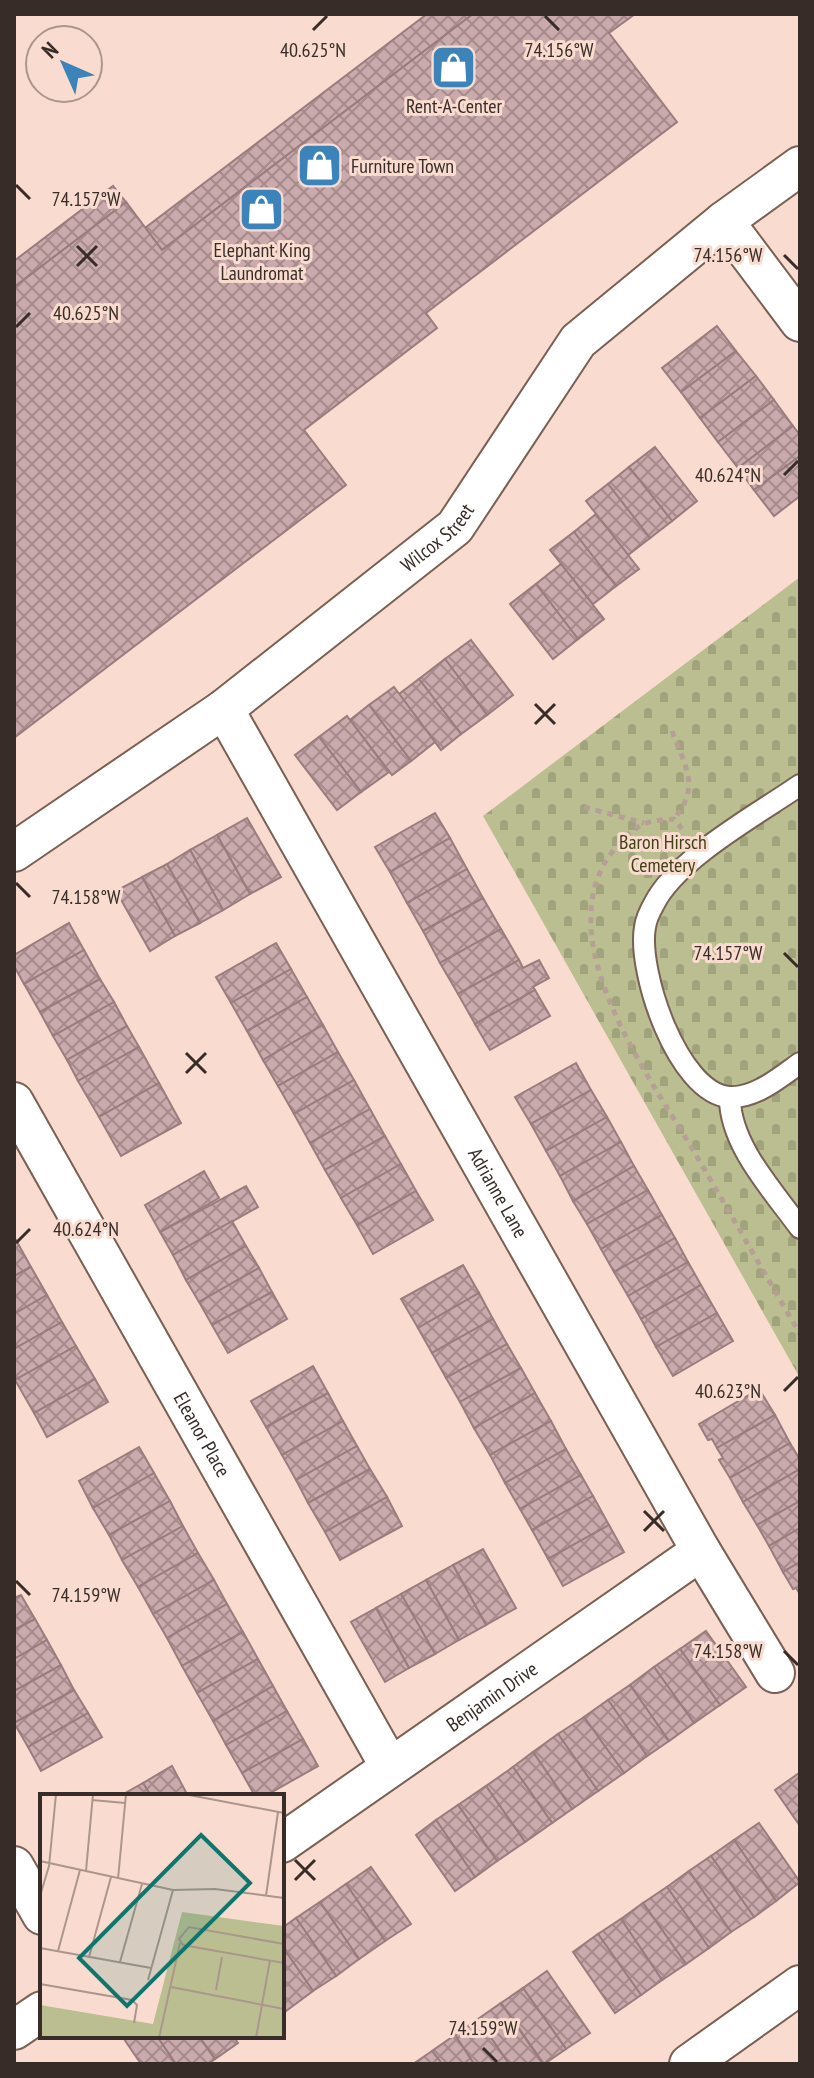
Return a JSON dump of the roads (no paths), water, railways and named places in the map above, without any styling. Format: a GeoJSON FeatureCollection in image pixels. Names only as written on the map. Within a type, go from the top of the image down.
{"type":"FeatureCollection","features":[{"type":"Feature","properties":{"kind":"street","name":"Wilcox Street"},"geometry":{"type":"LineString","coordinates":[[14,852],[224,709],[455,527],[578,341],[724,221],[800,166]]}},
{"type":"Feature","properties":{"kind":"street"},"geometry":{"type":"LineString","coordinates":[[724,221],[800,322]]}},
{"type":"Feature","properties":{"kind":"street","name":"Adrianne Lane"},"geometry":{"type":"LineString","coordinates":[[224,709],[701,1551],[775,1673]]}},
{"type":"Feature","properties":{"kind":"street","name":"Eleanor Place"},"geometry":{"type":"LineString","coordinates":[[14,1102],[390,1767]]}},
{"type":"Feature","properties":{"kind":"street","name":"Benjamin Drive"},"geometry":{"type":"LineString","coordinates":[[284,1842],[701,1551]]}},
{"type":"Feature","properties":{"kind":"street"},"geometry":{"type":"LineString","coordinates":[[14,1866],[40,1912]]}},
{"type":"Feature","properties":{"kind":"street"},"geometry":{"type":"LineString","coordinates":[[689,2064],[800,1985]]}},
{"type":"Feature","properties":{"kind":"street"},"geometry":{"type":"LineString","coordinates":[[14,2030],[40,2012]]}},
{"type":"Feature","properties":{"kind":"lane"},"geometry":{"type":"LineString","coordinates":[[800,785],[701,853],[671,879],[654,903],[645,928],[654,993],[666,1031],[701,1086],[713,1093],[743,1096],[760,1090],[800,1063]]}},
{"type":"Feature","properties":{"kind":"lane"},"geometry":{"type":"LineString","coordinates":[[730,1097],[732,1117],[740,1140],[800,1228]]}},
{"type":"Feature","properties":{"kind":"place","name":"Rent-A-Center"},"geometry":{"type":"Point","coordinates":[454,67]}},
{"type":"Feature","properties":{"kind":"place","name":"Furniture Town"},"geometry":{"type":"Point","coordinates":[320,166]}},
{"type":"Feature","properties":{"kind":"place","name":"Elephant King Laundromat"},"geometry":{"type":"Point","coordinates":[262,210]}},
{"type":"Feature","properties":{"kind":"park label","name":"Baron Hirsch Cemetery"},"geometry":{"type":"Point","coordinates":[663,854]}}]}
